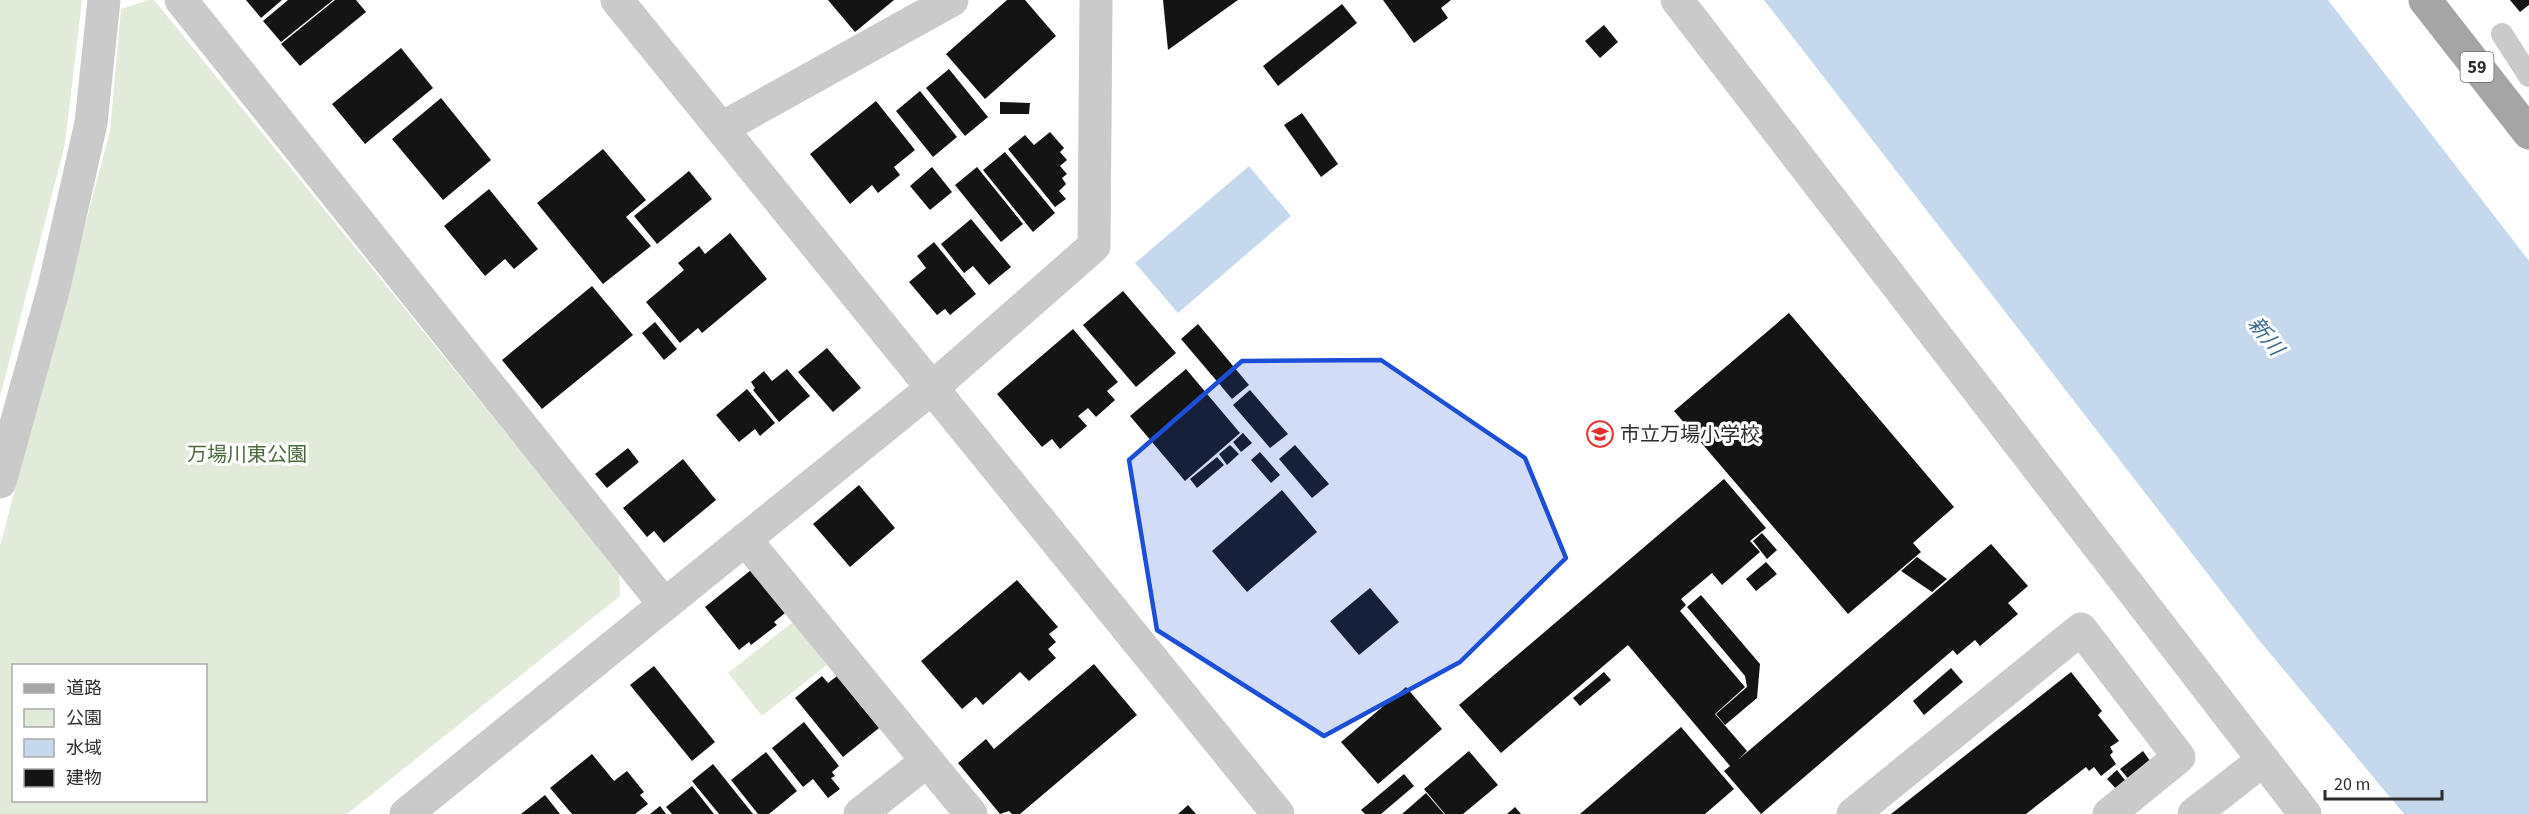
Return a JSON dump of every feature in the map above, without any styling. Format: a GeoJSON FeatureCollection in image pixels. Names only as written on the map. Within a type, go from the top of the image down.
{"type":"FeatureCollection","features":[{"type":"Feature","properties":{"kind":"main road","name":"59"},"geometry":{"type":"LineString","coordinates":[[2425,0],[2526,124]]}},
{"type":"Feature","properties":{"kind":"street"},"geometry":{"type":"LineString","coordinates":[[0,482],[54,287],[91,123],[104,0]]}},
{"type":"Feature","properties":{"kind":"street"},"geometry":{"type":"LineString","coordinates":[[181,0],[664,604]]}},
{"type":"Feature","properties":{"kind":"street"},"geometry":{"type":"LineString","coordinates":[[617,0],[1278,814]]}},
{"type":"Feature","properties":{"kind":"street"},"geometry":{"type":"LineString","coordinates":[[722,128],[952,0]]}},
{"type":"Feature","properties":{"kind":"street"},"geometry":{"type":"LineString","coordinates":[[406,814],[931,389],[1094,246],[1096,0]]}},
{"type":"Feature","properties":{"kind":"street"},"geometry":{"type":"LineString","coordinates":[[1677,0],[2305,814]]}},
{"type":"Feature","properties":{"kind":"street"},"geometry":{"type":"LineString","coordinates":[[745,539],[970,814]]}},
{"type":"Feature","properties":{"kind":"street"},"geometry":{"type":"LineString","coordinates":[[1853,814],[2081,628],[2179,757],[2109,814]]}},
{"type":"Feature","properties":{"kind":"street"},"geometry":{"type":"LineString","coordinates":[[860,814],[927,760]]}},
{"type":"Feature","properties":{"kind":"street"},"geometry":{"type":"LineString","coordinates":[[2194,814],[2262,760]]}},
{"type":"Feature","properties":{"kind":"lane"},"geometry":{"type":"LineString","coordinates":[[2502,34],[2529,76]]}},
{"type":"Feature","properties":{"kind":"highlighted area"},"geometry":{"type":"Polygon","coordinates":[[[1381,360],[1525,458],[1566,558],[1460,662],[1324,736],[1157,630],[1129,460],[1242,361],[1381,360]]]}},
{"type":"Feature","properties":{"kind":"green space"},"geometry":{"type":"Polygon","coordinates":[[[0,0],[82,0],[65,144],[0,397],[0,0]]]}},
{"type":"Feature","properties":{"kind":"green space","name":"万場川東公園"},"geometry":{"type":"Polygon","coordinates":[[[154,0],[619,572],[620,596],[347,814],[0,814],[0,546],[110,131],[121,9],[154,0]]]}},
{"type":"Feature","properties":{"kind":"green space"},"geometry":{"type":"Polygon","coordinates":[[[793,622],[827,665],[762,716],[728,673],[793,622]]]}},
{"type":"Feature","properties":{"kind":"water","name":"新川"},"geometry":{"type":"Polygon","coordinates":[[[1764,0],[2328,0],[2529,261],[2529,814],[2404,814],[2258,639],[1764,0]]]}},
{"type":"Feature","properties":{"kind":"water"},"geometry":{"type":"Polygon","coordinates":[[[1249,166],[1291,216],[1178,313],[1135,263],[1249,166]]]}},
{"type":"Feature","properties":{"kind":"building"},"geometry":{"type":"Polygon","coordinates":[[[246,0],[282,0],[261,18],[246,0]]]}},
{"type":"Feature","properties":{"kind":"building"},"geometry":{"type":"Polygon","coordinates":[[[288,0],[333,0],[281,42],[263,21],[288,0]]]}},
{"type":"Feature","properties":{"kind":"building"},"geometry":{"type":"Polygon","coordinates":[[[335,0],[356,0],[366,12],[300,66],[281,44],[335,0]]]}},
{"type":"Feature","properties":{"kind":"building"},"geometry":{"type":"Polygon","coordinates":[[[828,0],[894,0],[855,32],[828,0]]]}},
{"type":"Feature","properties":{"kind":"building"},"geometry":{"type":"Polygon","coordinates":[[[1007,0],[1025,0],[1056,36],[985,99],[946,54],[1007,0]]]}},
{"type":"Feature","properties":{"kind":"building"},"geometry":{"type":"Polygon","coordinates":[[[1163,0],[1238,0],[1168,50],[1163,0]]]}},
{"type":"Feature","properties":{"kind":"building"},"geometry":{"type":"Polygon","coordinates":[[[1383,0],[1451,0],[1441,8],[1448,18],[1414,43],[1383,0]]]}},
{"type":"Feature","properties":{"kind":"building"},"geometry":{"type":"Polygon","coordinates":[[[2510,0],[2529,0],[2529,5],[2520,12],[2510,0]]]}},
{"type":"Feature","properties":{"kind":"building"},"geometry":{"type":"Polygon","coordinates":[[[1342,4],[1357,23],[1278,86],[1263,66],[1342,4]]]}},
{"type":"Feature","properties":{"kind":"building"},"geometry":{"type":"Polygon","coordinates":[[[1604,25],[1618,42],[1600,58],[1585,41],[1604,25]]]}},
{"type":"Feature","properties":{"kind":"building"},"geometry":{"type":"Polygon","coordinates":[[[401,48],[433,88],[365,144],[332,104],[401,48]]]}},
{"type":"Feature","properties":{"kind":"building"},"geometry":{"type":"Polygon","coordinates":[[[949,69],[988,117],[965,136],[926,88],[949,69]]]}},
{"type":"Feature","properties":{"kind":"building"},"geometry":{"type":"Polygon","coordinates":[[[920,91],[957,137],[933,157],[896,111],[920,91]]]}},
{"type":"Feature","properties":{"kind":"building"},"geometry":{"type":"Polygon","coordinates":[[[441,98],[491,160],[443,200],[392,139],[441,98]]]}},
{"type":"Feature","properties":{"kind":"building"},"geometry":{"type":"Polygon","coordinates":[[[876,101],[915,150],[894,167],[900,175],[878,193],[872,185],[850,204],[810,154],[876,101]]]}},
{"type":"Feature","properties":{"kind":"building"},"geometry":{"type":"Polygon","coordinates":[[[1000,102],[1030,103],[1029,114],[1000,114],[1000,102]]]}},
{"type":"Feature","properties":{"kind":"building"},"geometry":{"type":"Polygon","coordinates":[[[1302,113],[1338,164],[1321,177],[1284,125],[1302,113]]]}},
{"type":"Feature","properties":{"kind":"building"},"geometry":{"type":"Polygon","coordinates":[[[1050,132],[1064,148],[1060,152],[1067,160],[1060,166],[1067,174],[1062,178],[1066,184],[1059,191],[1066,199],[1055,207],[1008,149],[1025,135],[1034,145],[1050,132]]]}},
{"type":"Feature","properties":{"kind":"building"},"geometry":{"type":"Polygon","coordinates":[[[603,149],[646,200],[626,217],[651,246],[603,284],[537,203],[603,149]]]}},
{"type":"Feature","properties":{"kind":"building"},"geometry":{"type":"Polygon","coordinates":[[[1005,152],[1055,213],[1033,232],[983,170],[1005,152]]]}},
{"type":"Feature","properties":{"kind":"building"},"geometry":{"type":"Polygon","coordinates":[[[932,167],[952,192],[930,210],[910,186],[932,167]]]}},
{"type":"Feature","properties":{"kind":"building"},"geometry":{"type":"Polygon","coordinates":[[[977,167],[1023,224],[1001,242],[955,185],[977,167]]]}},
{"type":"Feature","properties":{"kind":"building"},"geometry":{"type":"Polygon","coordinates":[[[689,171],[712,199],[657,244],[634,216],[689,171]]]}},
{"type":"Feature","properties":{"kind":"building"},"geometry":{"type":"Polygon","coordinates":[[[489,189],[538,249],[514,269],[505,259],[485,276],[444,226],[489,189]]]}},
{"type":"Feature","properties":{"kind":"building"},"geometry":{"type":"Polygon","coordinates":[[[971,219],[1011,267],[989,285],[973,266],[964,273],[941,244],[971,219]]]}},
{"type":"Feature","properties":{"kind":"building"},"geometry":{"type":"Polygon","coordinates":[[[730,233],[767,279],[702,333],[698,328],[680,343],[646,302],[684,270],[678,263],[699,246],[705,254],[730,233]]]}},
{"type":"Feature","properties":{"kind":"building"},"geometry":{"type":"Polygon","coordinates":[[[934,242],[976,294],[950,315],[945,309],[937,315],[909,282],[926,268],[917,256],[934,242]]]}},
{"type":"Feature","properties":{"kind":"building"},"geometry":{"type":"Polygon","coordinates":[[[592,286],[633,335],[542,409],[502,360],[592,286]]]}},
{"type":"Feature","properties":{"kind":"building"},"geometry":{"type":"Polygon","coordinates":[[[1123,291],[1176,353],[1136,387],[1083,325],[1123,291]]]}},
{"type":"Feature","properties":{"kind":"building"},"geometry":{"type":"Polygon","coordinates":[[[1789,313],[1954,507],[1913,543],[1921,552],[1848,614],[1674,411],[1789,313]]]}},
{"type":"Feature","properties":{"kind":"building"},"geometry":{"type":"Polygon","coordinates":[[[655,322],[677,349],[664,360],[642,333],[655,322]]]}},
{"type":"Feature","properties":{"kind":"building"},"geometry":{"type":"Polygon","coordinates":[[[1198,324],[1249,385],[1232,399],[1181,339],[1198,324]]]}},
{"type":"Feature","properties":{"kind":"building"},"geometry":{"type":"Polygon","coordinates":[[[1073,329],[1118,382],[1107,391],[1115,400],[1096,417],[1088,408],[1078,416],[1087,426],[1060,449],[1052,439],[1042,447],[997,394],[1073,329]]]}},
{"type":"Feature","properties":{"kind":"building"},"geometry":{"type":"Polygon","coordinates":[[[827,348],[861,388],[833,412],[798,372],[827,348]]]}},
{"type":"Feature","properties":{"kind":"building"},"geometry":{"type":"Polygon","coordinates":[[[787,369],[810,396],[779,422],[753,390],[755,388],[751,382],[764,371],[772,381],[787,369]]]}},
{"type":"Feature","properties":{"kind":"building"},"geometry":{"type":"Polygon","coordinates":[[[1186,369],[1240,433],[1185,481],[1130,416],[1186,369]]]}},
{"type":"Feature","properties":{"kind":"building"},"geometry":{"type":"Polygon","coordinates":[[[747,389],[775,423],[760,436],[755,429],[739,442],[716,415],[747,389]]]}},
{"type":"Feature","properties":{"kind":"building"},"geometry":{"type":"Polygon","coordinates":[[[1250,390],[1288,434],[1270,448],[1233,405],[1250,390]]]}},
{"type":"Feature","properties":{"kind":"building"},"geometry":{"type":"Polygon","coordinates":[[[1243,433],[1252,443],[1241,452],[1233,442],[1243,433]]]}},
{"type":"Feature","properties":{"kind":"building"},"geometry":{"type":"Polygon","coordinates":[[[1230,445],[1239,454],[1227,465],[1219,454],[1230,445]]]}},
{"type":"Feature","properties":{"kind":"building"},"geometry":{"type":"Polygon","coordinates":[[[1295,445],[1329,484],[1312,498],[1279,459],[1295,445]]]}},
{"type":"Feature","properties":{"kind":"building"},"geometry":{"type":"Polygon","coordinates":[[[628,448],[639,462],[607,488],[595,474],[628,448]]]}},
{"type":"Feature","properties":{"kind":"building"},"geometry":{"type":"Polygon","coordinates":[[[1260,452],[1280,475],[1271,483],[1251,460],[1260,452]]]}},
{"type":"Feature","properties":{"kind":"building"},"geometry":{"type":"Polygon","coordinates":[[[1217,457],[1224,465],[1197,488],[1190,479],[1217,457]]]}},
{"type":"Feature","properties":{"kind":"building"},"geometry":{"type":"Polygon","coordinates":[[[683,459],[716,500],[664,543],[654,531],[647,537],[623,508],[683,459]]]}},
{"type":"Feature","properties":{"kind":"building"},"geometry":{"type":"Polygon","coordinates":[[[1724,479],[1766,528],[1750,541],[1760,552],[1722,585],[1712,573],[1681,599],[1686,605],[1680,611],[1745,687],[1715,714],[1747,751],[1739,759],[1991,544],[2028,586],[2008,603],[2018,614],[1980,646],[1975,640],[1957,655],[1953,650],[1761,814],[1724,771],[1730,766],[1628,645],[1501,753],[1459,705],[1724,479]]]}},
{"type":"Feature","properties":{"kind":"building"},"geometry":{"type":"Polygon","coordinates":[[[859,485],[895,528],[850,567],[813,524],[859,485]]]}},
{"type":"Feature","properties":{"kind":"building"},"geometry":{"type":"Polygon","coordinates":[[[1282,490],[1317,532],[1247,592],[1212,551],[1282,490]]]}},
{"type":"Feature","properties":{"kind":"building"},"geometry":{"type":"Polygon","coordinates":[[[1762,533],[1777,550],[1767,559],[1753,541],[1762,533]]]}},
{"type":"Feature","properties":{"kind":"building"},"geometry":{"type":"Polygon","coordinates":[[[1917,557],[1947,579],[1932,592],[1901,571],[1917,557]]]}},
{"type":"Feature","properties":{"kind":"building"},"geometry":{"type":"Polygon","coordinates":[[[1766,562],[1777,574],[1756,591],[1746,579],[1766,562]]]}},
{"type":"Feature","properties":{"kind":"building"},"geometry":{"type":"Polygon","coordinates":[[[751,570],[785,613],[774,622],[777,625],[751,645],[749,642],[739,650],[705,607],[751,570]]]}},
{"type":"Feature","properties":{"kind":"building"},"geometry":{"type":"Polygon","coordinates":[[[1017,580],[1058,627],[1049,634],[1056,642],[1048,649],[1056,658],[1029,681],[1020,672],[983,705],[976,697],[962,709],[921,661],[1017,580]]]}},
{"type":"Feature","properties":{"kind":"building"},"geometry":{"type":"Polygon","coordinates":[[[1370,588],[1399,622],[1359,655],[1330,621],[1370,588]]]}},
{"type":"Feature","properties":{"kind":"building"},"geometry":{"type":"Polygon","coordinates":[[[1701,595],[1760,664],[1757,698],[1725,725],[1716,714],[1747,687],[1745,676],[1687,607],[1701,595]]]}},
{"type":"Feature","properties":{"kind":"building"},"geometry":{"type":"Polygon","coordinates":[[[1094,664],[1137,715],[1020,814],[1012,814],[1009,811],[1000,814],[958,763],[986,739],[994,749],[1094,664]]]}},
{"type":"Feature","properties":{"kind":"building"},"geometry":{"type":"Polygon","coordinates":[[[654,666],[715,742],[692,761],[630,685],[654,666]]]}},
{"type":"Feature","properties":{"kind":"building"},"geometry":{"type":"Polygon","coordinates":[[[1951,668],[1963,682],[1924,715],[1913,701],[1951,668]]]}},
{"type":"Feature","properties":{"kind":"building"},"geometry":{"type":"Polygon","coordinates":[[[1604,672],[1611,680],[1580,706],[1573,698],[1604,672]]]}},
{"type":"Feature","properties":{"kind":"building"},"geometry":{"type":"Polygon","coordinates":[[[2071,672],[2102,711],[2098,715],[2119,741],[2110,747],[2113,752],[2110,755],[2116,764],[2101,776],[2094,767],[2089,771],[2086,767],[2026,814],[1891,814],[2071,672]]]}},
{"type":"Feature","properties":{"kind":"building"},"geometry":{"type":"Polygon","coordinates":[[[822,676],[828,683],[837,676],[879,728],[843,757],[795,698],[822,676]]]}},
{"type":"Feature","properties":{"kind":"building"},"geometry":{"type":"Polygon","coordinates":[[[1406,687],[1442,729],[1378,784],[1341,742],[1406,687]]]}},
{"type":"Feature","properties":{"kind":"building"},"geometry":{"type":"Polygon","coordinates":[[[804,722],[839,766],[832,772],[835,776],[831,778],[840,789],[828,798],[813,779],[803,787],[772,748],[804,722]]]}},
{"type":"Feature","properties":{"kind":"building"},"geometry":{"type":"Polygon","coordinates":[[[1681,727],[1734,789],[1705,814],[1580,814],[1681,727]]]}},
{"type":"Feature","properties":{"kind":"building"},"geometry":{"type":"Polygon","coordinates":[[[1469,751],[1498,785],[1463,814],[1445,814],[1424,789],[1469,751]]]}},
{"type":"Feature","properties":{"kind":"building"},"geometry":{"type":"Polygon","coordinates":[[[2143,751],[2153,765],[2131,782],[2120,769],[2143,751]]]}},
{"type":"Feature","properties":{"kind":"building"},"geometry":{"type":"Polygon","coordinates":[[[766,752],[797,791],[769,814],[758,814],[731,780],[766,752]]]}},
{"type":"Feature","properties":{"kind":"building"},"geometry":{"type":"Polygon","coordinates":[[[592,754],[614,781],[627,771],[644,792],[640,795],[648,804],[635,814],[572,814],[550,788],[592,754]]]}},
{"type":"Feature","properties":{"kind":"building"},"geometry":{"type":"Polygon","coordinates":[[[713,764],[753,814],[719,814],[692,781],[713,764]]]}},
{"type":"Feature","properties":{"kind":"building"},"geometry":{"type":"Polygon","coordinates":[[[2117,770],[2128,784],[2119,792],[2107,779],[2117,770]]]}},
{"type":"Feature","properties":{"kind":"building"},"geometry":{"type":"Polygon","coordinates":[[[1404,774],[1414,786],[1381,814],[1365,814],[1361,810],[1404,774]]]}},
{"type":"Feature","properties":{"kind":"building"},"geometry":{"type":"Polygon","coordinates":[[[692,786],[714,814],[672,814],[666,807],[692,786]]]}},
{"type":"Feature","properties":{"kind":"building"},"geometry":{"type":"Polygon","coordinates":[[[1426,793],[1444,814],[1402,814],[1426,793]]]}},
{"type":"Feature","properties":{"kind":"building"},"geometry":{"type":"Polygon","coordinates":[[[545,795],[560,814],[521,814],[545,795]]]}},
{"type":"Feature","properties":{"kind":"building"},"geometry":{"type":"Polygon","coordinates":[[[1188,805],[1196,814],[1178,814],[1188,805]]]}},
{"type":"Feature","properties":{"kind":"building"},"geometry":{"type":"Polygon","coordinates":[[[660,806],[666,814],[650,814],[660,806]]]}},
{"type":"Feature","properties":{"kind":"building"},"geometry":{"type":"Polygon","coordinates":[[[1515,807],[1521,814],[1507,814],[1515,807]]]}},
{"type":"Feature","properties":{"kind":"place","name":"市立万場小学校"},"geometry":{"type":"Point","coordinates":[1600,434]}}]}
